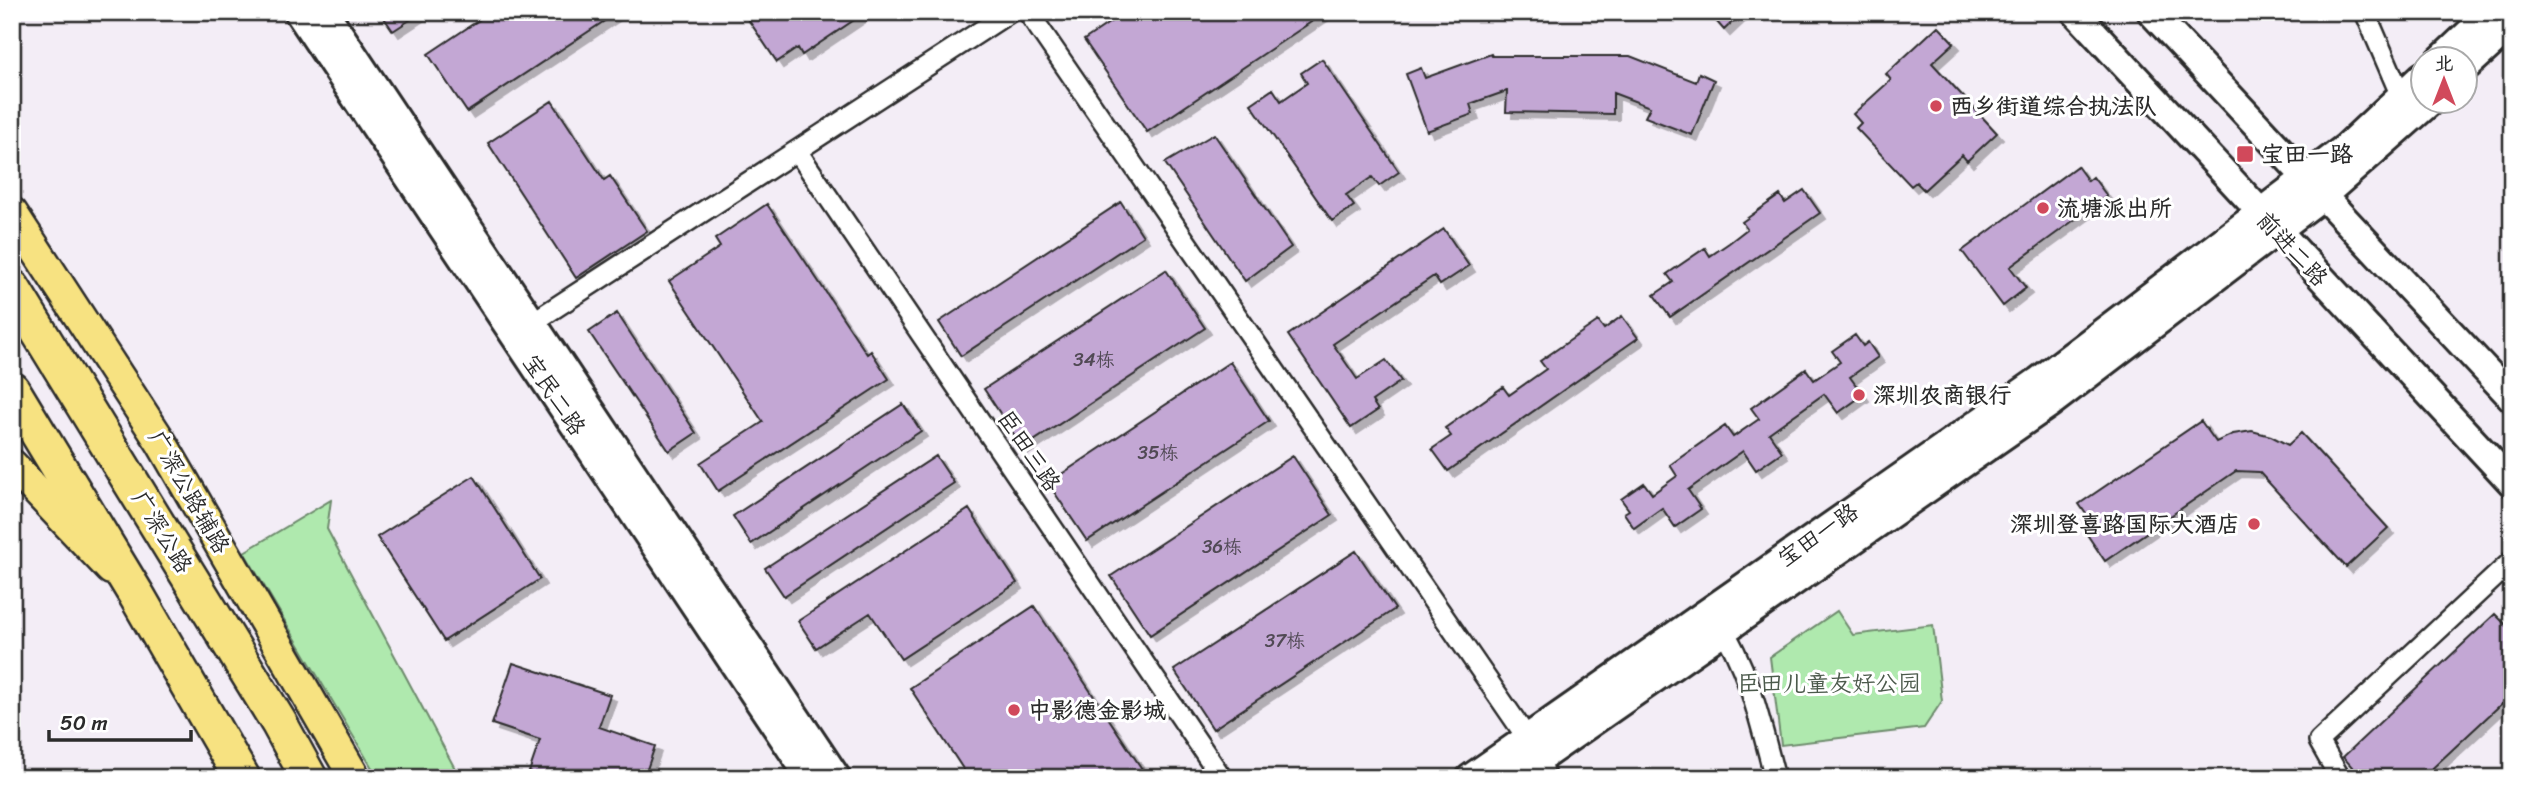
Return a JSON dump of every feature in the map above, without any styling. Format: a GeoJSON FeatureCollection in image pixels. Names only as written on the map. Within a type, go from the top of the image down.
{"type":"FeatureCollection","features":[{"type":"Feature","properties":{"kind":"highway","name":"广深公路"},"geometry":{"type":"LineString","coordinates":[[12,288],[279,723],[309,778]]}},
{"type":"Feature","properties":{"kind":"highway"},"geometry":{"type":"LineString","coordinates":[[12,390],[137,596],[242,778]]}},
{"type":"Feature","properties":{"kind":"main road","name":"宝民二路"},"geometry":{"type":"LineString","coordinates":[[298,12],[837,778]]}},
{"type":"Feature","properties":{"kind":"main road","name":"宝民二路"},"geometry":{"type":"LineString","coordinates":[[325,12],[523,329],[810,778]]}},
{"type":"Feature","properties":{"kind":"main road","name":"前进二路"},"geometry":{"type":"LineString","coordinates":[[2075,12],[2512,483]]}},
{"type":"Feature","properties":{"kind":"main road"},"geometry":{"type":"LineString","coordinates":[[2151,12],[2512,398]]}},
{"type":"Feature","properties":{"kind":"main road"},"geometry":{"type":"LineString","coordinates":[[2455,46],[2491,12]]}},
{"type":"Feature","properties":{"kind":"main road"},"geometry":{"type":"LineString","coordinates":[[2478,57],[2512,25]]}},
{"type":"Feature","properties":{"kind":"main road","name":"宝田一路"},"geometry":{"type":"LineString","coordinates":[[2315,187],[2346,147],[2408,90]]}},
{"type":"Feature","properties":{"kind":"main road","name":"宝田一路"},"geometry":{"type":"LineString","coordinates":[[1512,778],[1717,620],[2038,381],[2268,223],[2411,116]]}},
{"type":"Feature","properties":{"kind":"main road","name":"广深公路辅路"},"geometry":{"type":"LineString","coordinates":[[12,213],[162,442],[355,778]]}},
{"type":"Feature","properties":{"kind":"main road"},"geometry":{"type":"LineString","coordinates":[[12,466],[137,596]]}},
{"type":"Feature","properties":{"kind":"main road","name":"宝田一路"},"geometry":{"type":"LineString","coordinates":[[1470,778],[1538,758]]}},
{"type":"Feature","properties":{"kind":"street"},"geometry":{"type":"LineString","coordinates":[[523,329],[1010,12]]}},
{"type":"Feature","properties":{"kind":"street"},"geometry":{"type":"LineString","coordinates":[[1028,12],[1538,758]]}},
{"type":"Feature","properties":{"kind":"street"},"geometry":{"type":"LineString","coordinates":[[2365,12],[2401,96]]}},
{"type":"Feature","properties":{"kind":"street","name":"臣田三路"},"geometry":{"type":"LineString","coordinates":[[797,151],[1222,778]]}},
{"type":"Feature","properties":{"kind":"street"},"geometry":{"type":"LineString","coordinates":[[2340,778],[2319,741],[2512,561]]}},
{"type":"Feature","properties":{"kind":"street"},"geometry":{"type":"LineString","coordinates":[[1717,620],[1739,654],[1750,681],[1774,778]]}},
{"type":"Feature","properties":{"kind":"green space"},"geometry":{"type":"Polygon","coordinates":[[[331,500],[327,529],[460,778],[378,778],[244,552],[331,500]]]}},
{"type":"Feature","properties":{"kind":"green space","name":"臣田儿童友好公园"},"geometry":{"type":"Polygon","coordinates":[[[1837,611],[1853,635],[1933,625],[1942,701],[1924,728],[1781,745],[1770,657],[1837,611]]]}},
{"type":"Feature","properties":{"kind":"building"},"geometry":{"type":"Polygon","coordinates":[[[380,12],[422,12],[393,31],[380,12]]]}},
{"type":"Feature","properties":{"kind":"building"},"geometry":{"type":"Polygon","coordinates":[[[491,12],[618,12],[467,112],[428,54],[491,12]]]}},
{"type":"Feature","properties":{"kind":"building"},"geometry":{"type":"Polygon","coordinates":[[[743,12],[866,12],[802,55],[798,48],[777,62],[743,12]]]}},
{"type":"Feature","properties":{"kind":"building"},"geometry":{"type":"Polygon","coordinates":[[[1125,12],[1326,12],[1147,132],[1084,40],[1125,12]]]}},
{"type":"Feature","properties":{"kind":"building"},"geometry":{"type":"Polygon","coordinates":[[[1708,12],[1743,12],[1724,30],[1708,12]]]}},
{"type":"Feature","properties":{"kind":"building"},"geometry":{"type":"Polygon","coordinates":[[[1938,26],[1954,43],[1932,63],[1997,133],[1967,161],[1962,155],[1924,190],[1916,182],[1911,186],[1856,128],[1861,123],[1853,114],[1891,80],[1886,74],[1938,26]]]}},
{"type":"Feature","properties":{"kind":"building"},"geometry":{"type":"Polygon","coordinates":[[[1491,54],[1630,56],[1696,82],[1699,73],[1714,80],[1692,135],[1645,117],[1650,107],[1613,93],[1613,114],[1506,112],[1507,91],[1470,104],[1473,114],[1427,131],[1406,74],[1421,68],[1425,78],[1491,54]]]}},
{"type":"Feature","properties":{"kind":"building"},"geometry":{"type":"Polygon","coordinates":[[[1322,59],[1399,172],[1379,186],[1372,177],[1346,195],[1354,206],[1332,221],[1251,104],[1273,89],[1281,101],[1307,83],[1301,73],[1322,59]]]}},
{"type":"Feature","properties":{"kind":"building"},"geometry":{"type":"Polygon","coordinates":[[[552,101],[604,180],[610,176],[647,231],[576,278],[488,143],[552,101]]]}},
{"type":"Feature","properties":{"kind":"building"},"geometry":{"type":"Polygon","coordinates":[[[1214,134],[1291,247],[1245,281],[1165,163],[1214,134]]]}},
{"type":"Feature","properties":{"kind":"building"},"geometry":{"type":"Polygon","coordinates":[[[2077,166],[2088,181],[2093,177],[2107,196],[2010,267],[2026,288],[2003,306],[1962,251],[2077,166]]]}},
{"type":"Feature","properties":{"kind":"building"},"geometry":{"type":"Polygon","coordinates":[[[1804,190],[1820,213],[1670,317],[1654,295],[1673,282],[1667,274],[1705,248],[1710,256],[1729,243],[1747,229],[1742,222],[1780,195],[1785,203],[1804,190]]]}},
{"type":"Feature","properties":{"kind":"building"},"geometry":{"type":"Polygon","coordinates":[[[1121,202],[1143,236],[961,356],[939,322],[1121,202]]]}},
{"type":"Feature","properties":{"kind":"building"},"geometry":{"type":"Polygon","coordinates":[[[767,204],[867,354],[871,351],[889,379],[718,491],[700,463],[763,422],[669,281],[720,247],[715,239],[767,204]]]}},
{"type":"Feature","properties":{"kind":"building"},"geometry":{"type":"Polygon","coordinates":[[[1444,229],[1469,266],[1440,285],[1434,276],[1333,344],[1357,379],[1386,360],[1401,381],[1372,401],[1378,410],[1351,428],[1288,335],[1444,229]]]}},
{"type":"Feature","properties":{"kind":"building"},"geometry":{"type":"Polygon","coordinates":[[[1166,270],[1205,328],[1023,448],[984,389],[1166,270]]]}},
{"type":"Feature","properties":{"kind":"building"},"geometry":{"type":"Polygon","coordinates":[[[617,313],[696,433],[669,451],[589,332],[617,313]]]}},
{"type":"Feature","properties":{"kind":"building"},"geometry":{"type":"Polygon","coordinates":[[[1622,316],[1638,338],[1448,471],[1432,449],[1451,436],[1445,428],[1503,387],[1509,395],[1546,369],[1540,361],[1598,321],[1604,329],[1622,316]]]}},
{"type":"Feature","properties":{"kind":"building"},"geometry":{"type":"Polygon","coordinates":[[[1855,335],[1863,346],[1868,342],[1878,357],[1850,377],[1863,395],[1838,413],[1824,394],[1769,433],[1782,452],[1756,470],[1743,451],[1688,490],[1701,509],[1675,527],[1662,508],[1634,528],[1624,513],[1629,510],[1621,499],[1644,483],[1652,494],[1677,476],[1670,465],[1725,426],[1733,437],[1759,419],[1751,408],[1806,369],[1814,380],[1840,362],[1832,351],[1855,335]]]}},
{"type":"Feature","properties":{"kind":"building"},"geometry":{"type":"Polygon","coordinates":[[[1230,362],[1269,421],[1087,541],[1048,483],[1230,362]]]}},
{"type":"Feature","properties":{"kind":"building"},"geometry":{"type":"Polygon","coordinates":[[[903,404],[921,431],[751,544],[733,516],[903,404]]]}},
{"type":"Feature","properties":{"kind":"building"},"geometry":{"type":"Polygon","coordinates":[[[2201,421],[2216,442],[2233,434],[2252,431],[2271,436],[2288,445],[2301,433],[2388,528],[2346,567],[2259,472],[2236,471],[2105,561],[2086,533],[2095,527],[2079,504],[2201,421]]]}},
{"type":"Feature","properties":{"kind":"building"},"geometry":{"type":"Polygon","coordinates":[[[936,456],[954,483],[784,596],[765,568],[936,456]]]}},
{"type":"Feature","properties":{"kind":"building"},"geometry":{"type":"Polygon","coordinates":[[[1293,456],[1332,515],[1150,635],[1111,576],[1293,456]]]}},
{"type":"Feature","properties":{"kind":"building"},"geometry":{"type":"Polygon","coordinates":[[[474,476],[540,579],[444,641],[377,537],[474,476]]]}},
{"type":"Feature","properties":{"kind":"building"},"geometry":{"type":"Polygon","coordinates":[[[969,509],[1017,583],[901,659],[870,613],[816,648],[798,621],[969,509]]]}},
{"type":"Feature","properties":{"kind":"building"},"geometry":{"type":"Polygon","coordinates":[[[1356,551],[1395,609],[1213,729],[1174,670],[1356,551]]]}},
{"type":"Feature","properties":{"kind":"building"},"geometry":{"type":"Polygon","coordinates":[[[1034,606],[1148,778],[969,778],[910,688],[1034,606]]]}},
{"type":"Feature","properties":{"kind":"building"},"geometry":{"type":"Polygon","coordinates":[[[2495,614],[2512,631],[2512,694],[2422,778],[2362,778],[2343,757],[2495,614]]]}},
{"type":"Feature","properties":{"kind":"building"},"geometry":{"type":"Polygon","coordinates":[[[513,663],[610,695],[599,727],[655,746],[644,778],[547,778],[529,772],[540,740],[492,724],[513,663]]]}},
{"type":"Feature","properties":{"kind":"place","name":"西乡街道综合执法队"},"geometry":{"type":"Point","coordinates":[1936,106]}},
{"type":"Feature","properties":{"kind":"place","name":"宝田一路"},"geometry":{"type":"Point","coordinates":[2245,154]}},
{"type":"Feature","properties":{"kind":"place","name":"流塘派出所"},"geometry":{"type":"Point","coordinates":[2043,208]}},
{"type":"Feature","properties":{"kind":"place","name":"深圳农商银行"},"geometry":{"type":"Point","coordinates":[1859,395]}},
{"type":"Feature","properties":{"kind":"place","name":"深圳登喜路国际大酒店"},"geometry":{"type":"Point","coordinates":[2254,524]}},
{"type":"Feature","properties":{"kind":"place","name":"中影德金影城"},"geometry":{"type":"Point","coordinates":[1014,710]}}]}
